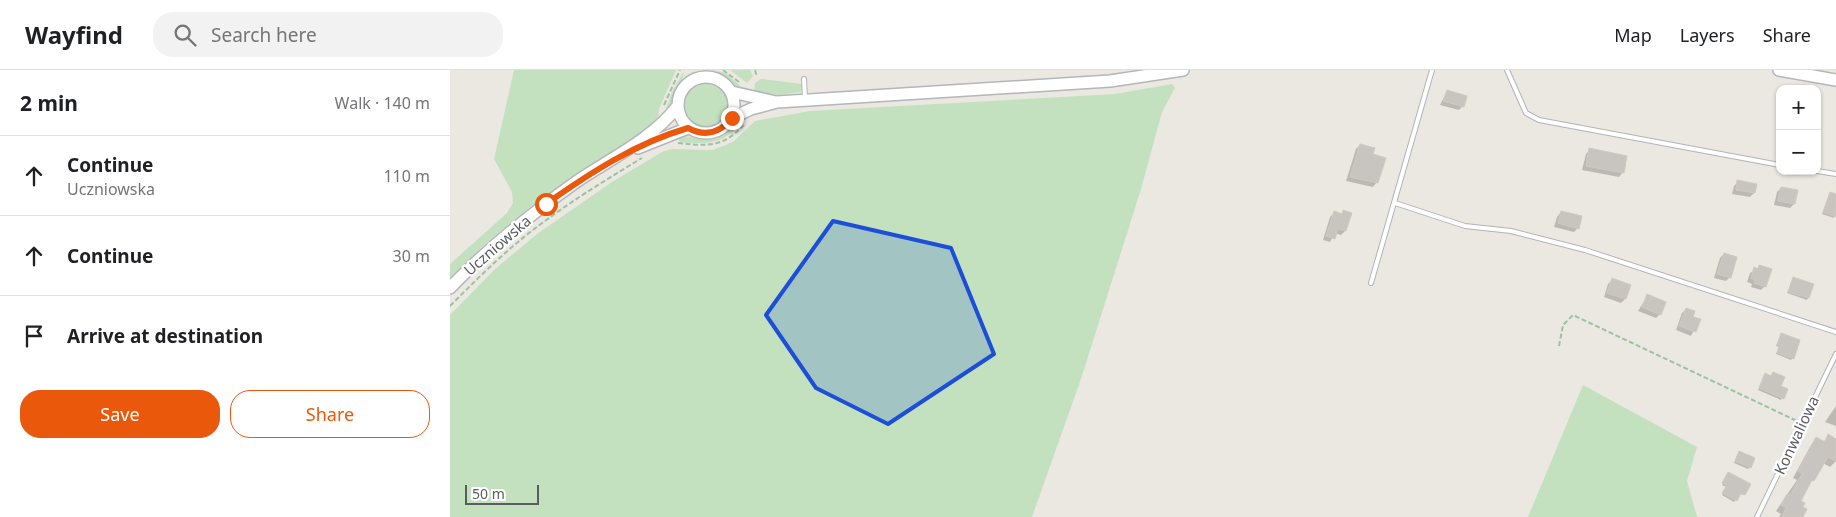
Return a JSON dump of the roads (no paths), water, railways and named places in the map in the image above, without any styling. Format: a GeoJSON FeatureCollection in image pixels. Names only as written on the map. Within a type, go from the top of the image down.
{"type":"FeatureCollection","features":[{"type":"Feature","properties":{"kind":"main road"},"geometry":{"type":"LineString","coordinates":[[688,70],[688,83]]}},
{"type":"Feature","properties":{"kind":"main road"},"geometry":{"type":"LineString","coordinates":[[732,118],[735,101],[732,92],[720,80],[705,73],[688,83],[678,100],[679,114],[688,128],[700,133],[721,129],[732,118],[751,109],[777,102],[1110,81],[1183,70]]}},
{"type":"Feature","properties":{"kind":"main road"},"geometry":{"type":"LineString","coordinates":[[1779,70],[1836,80]]}},
{"type":"Feature","properties":{"kind":"main road"},"geometry":{"type":"LineString","coordinates":[[732,92],[777,102]]}},
{"type":"Feature","properties":{"kind":"main road","name":"Uczniowska"},"geometry":{"type":"LineString","coordinates":[[450,288],[495,245],[530,216],[578,181],[622,155],[665,123],[677,107]]}},
{"type":"Feature","properties":{"kind":"main road","name":"Uczniowska"},"geometry":{"type":"LineString","coordinates":[[622,155],[688,128]]}},
{"type":"Feature","properties":{"kind":"lane"},"geometry":{"type":"LineString","coordinates":[[1371,283],[1432,70]]}},
{"type":"Feature","properties":{"kind":"lane"},"geometry":{"type":"LineString","coordinates":[[1507,70],[1526,112],[1539,120],[1776,163]]}},
{"type":"Feature","properties":{"kind":"lane"},"geometry":{"type":"LineString","coordinates":[[804,79],[805,99]]}},
{"type":"Feature","properties":{"kind":"lane"},"geometry":{"type":"LineString","coordinates":[[1821,172],[1836,174]]}},
{"type":"Feature","properties":{"kind":"lane"},"geometry":{"type":"LineString","coordinates":[[1395,204],[1464,226],[1511,231],[1585,250],[1836,332]]}},
{"type":"Feature","properties":{"kind":"lane","name":"Konwaliowa"},"geometry":{"type":"LineString","coordinates":[[1757,517],[1836,354]]}}]}
